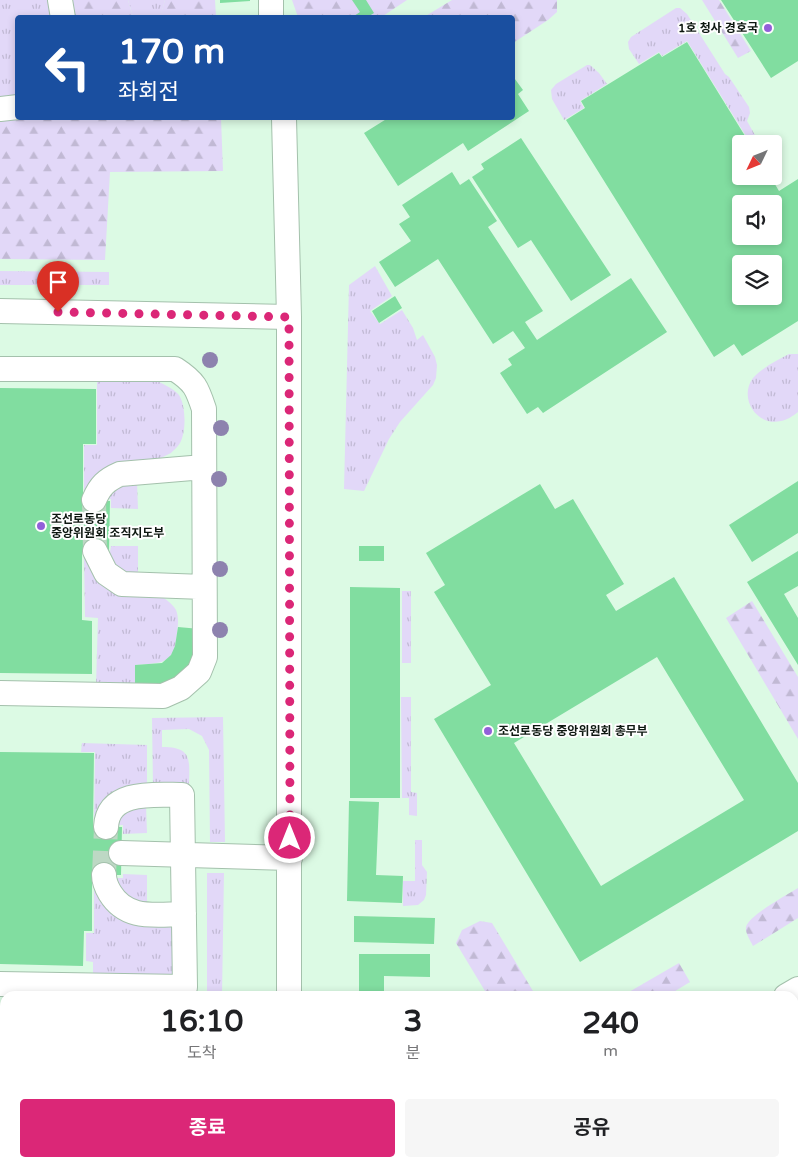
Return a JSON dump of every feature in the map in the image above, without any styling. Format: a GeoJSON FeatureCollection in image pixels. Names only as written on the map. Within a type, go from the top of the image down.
{"type":"FeatureCollection","features":[{"type":"Feature","properties":{"kind":"street"},"geometry":{"type":"LineString","coordinates":[[60,0],[62,15]]}},
{"type":"Feature","properties":{"kind":"street"},"geometry":{"type":"LineString","coordinates":[[271,0],[271,15]]}},
{"type":"Feature","properties":{"kind":"street"},"geometry":{"type":"LineString","coordinates":[[0,109],[15,107]]}},
{"type":"Feature","properties":{"kind":"street"},"geometry":{"type":"LineString","coordinates":[[284,120],[289,317],[289,991]]}},
{"type":"Feature","properties":{"kind":"street"},"geometry":{"type":"LineString","coordinates":[[0,311],[289,317]]}},
{"type":"Feature","properties":{"kind":"street"},"geometry":{"type":"LineString","coordinates":[[0,369],[175,369],[187,377],[197,388],[204,409],[205,656],[199,672],[181,688],[163,696],[0,693]]}},
{"type":"Feature","properties":{"kind":"street"},"geometry":{"type":"LineString","coordinates":[[94,500],[97,492],[108,479],[120,474],[204,467]]}},
{"type":"Feature","properties":{"kind":"street"},"geometry":{"type":"LineString","coordinates":[[95,551],[106,573],[122,584],[204,587]]}},
{"type":"Feature","properties":{"kind":"street"},"geometry":{"type":"LineString","coordinates":[[0,984],[185,987],[182,795],[131,796],[113,809],[106,820],[106,827]]}},
{"type":"Feature","properties":{"kind":"street"},"geometry":{"type":"LineString","coordinates":[[121,853],[290,858]]}},
{"type":"Feature","properties":{"kind":"street"},"geometry":{"type":"LineString","coordinates":[[104,875],[108,889],[115,900],[127,911],[137,914],[184,914]]}},
{"type":"Feature","properties":{"kind":"green space"},"geometry":{"type":"Polygon","coordinates":[[[0,0],[48,0],[57,15],[15,15],[15,101],[0,103],[0,0]]]}},
{"type":"Feature","properties":{"kind":"green space"},"geometry":{"type":"Polygon","coordinates":[[[72,0],[128,0],[132,15],[71,15],[72,0]]]}},
{"type":"Feature","properties":{"kind":"green space"},"geometry":{"type":"Polygon","coordinates":[[[128,0],[165,0],[161,15],[132,15],[128,0]]]}},
{"type":"Feature","properties":{"kind":"green space"},"geometry":{"type":"Polygon","coordinates":[[[165,0],[215,0],[216,15],[161,15],[165,0]]]}},
{"type":"Feature","properties":{"kind":"green space"},"geometry":{"type":"Polygon","coordinates":[[[292,0],[407,0],[384,15],[297,15],[292,0]]]}},
{"type":"Feature","properties":{"kind":"green space"},"geometry":{"type":"Polygon","coordinates":[[[452,0],[557,0],[557,12],[515,42],[515,15],[427,15],[452,0]]]}},
{"type":"Feature","properties":{"kind":"green space"},"geometry":{"type":"Polygon","coordinates":[[[702,0],[719,0],[751,51],[738,58],[702,0]]]}},
{"type":"Feature","properties":{"kind":"green space"},"geometry":{"type":"Polygon","coordinates":[[[676,8],[680,8],[687,14],[725,74],[749,107],[750,113],[747,121],[755,135],[745,135],[687,41],[662,56],[659,52],[639,64],[629,49],[628,42],[631,37],[676,8]]]}},
{"type":"Feature","properties":{"kind":"green space"},"geometry":{"type":"Polygon","coordinates":[[[590,65],[599,73],[607,84],[580,101],[584,108],[564,120],[552,99],[551,90],[556,84],[590,65]]]}},
{"type":"Feature","properties":{"kind":"green space"},"geometry":{"type":"Polygon","coordinates":[[[0,115],[15,118],[15,120],[221,120],[223,171],[110,172],[105,260],[0,259],[0,115]]]}},
{"type":"Feature","properties":{"kind":"green space"},"geometry":{"type":"Polygon","coordinates":[[[375,266],[392,296],[370,311],[380,324],[402,310],[413,328],[417,340],[423,335],[435,357],[437,365],[436,378],[433,385],[400,422],[389,439],[364,491],[344,489],[349,285],[375,266]]]}},
{"type":"Feature","properties":{"kind":"green space"},"geometry":{"type":"Polygon","coordinates":[[[0,271],[109,272],[109,285],[0,285],[0,271]]]}},
{"type":"Feature","properties":{"kind":"green space"},"geometry":{"type":"Polygon","coordinates":[[[789,354],[798,354],[798,412],[790,418],[783,420],[772,422],[764,420],[752,409],[749,402],[749,386],[753,378],[761,371],[789,354]]]}},
{"type":"Feature","properties":{"kind":"green space"},"geometry":{"type":"Polygon","coordinates":[[[155,380],[174,390],[181,400],[184,411],[184,425],[180,443],[171,453],[84,496],[84,445],[97,445],[97,382],[155,380]]]}},
{"type":"Feature","properties":{"kind":"green space"},"geometry":{"type":"Polygon","coordinates":[[[137,482],[138,509],[111,508],[111,499],[104,499],[116,485],[137,482]]]}},
{"type":"Feature","properties":{"kind":"green space"},"geometry":{"type":"Polygon","coordinates":[[[111,546],[138,546],[138,574],[116,571],[104,552],[110,552],[111,546]]]}},
{"type":"Feature","properties":{"kind":"green space"},"geometry":{"type":"Polygon","coordinates":[[[88,557],[150,589],[171,604],[176,610],[178,618],[176,641],[171,655],[162,662],[135,665],[135,685],[96,685],[98,618],[85,617],[84,558],[88,557]]]}},
{"type":"Feature","properties":{"kind":"green space"},"geometry":{"type":"Polygon","coordinates":[[[402,591],[411,591],[411,663],[402,663],[402,591]]]}},
{"type":"Feature","properties":{"kind":"green space"},"geometry":{"type":"Polygon","coordinates":[[[752,601],[798,677],[798,739],[726,618],[752,601]]]}},
{"type":"Feature","properties":{"kind":"green space"},"geometry":{"type":"Polygon","coordinates":[[[401,697],[411,697],[411,792],[417,793],[417,816],[409,815],[409,798],[402,798],[401,697]]]}},
{"type":"Feature","properties":{"kind":"green space"},"geometry":{"type":"Polygon","coordinates":[[[223,717],[225,842],[210,842],[209,750],[202,736],[189,729],[162,730],[162,747],[180,750],[188,757],[189,787],[153,787],[152,718],[223,717]]]}},
{"type":"Feature","properties":{"kind":"green space"},"geometry":{"type":"Polygon","coordinates":[[[82,743],[147,745],[147,787],[100,825],[94,825],[95,752],[81,752],[82,743]]]}},
{"type":"Feature","properties":{"kind":"green space"},"geometry":{"type":"Polygon","coordinates":[[[146,805],[147,833],[123,834],[123,825],[116,825],[121,816],[128,810],[146,805]]]}},
{"type":"Feature","properties":{"kind":"green space"},"geometry":{"type":"Polygon","coordinates":[[[415,840],[422,840],[422,865],[427,872],[426,895],[424,900],[418,905],[403,906],[403,881],[415,881],[415,840]]]}},
{"type":"Feature","properties":{"kind":"green space"},"geometry":{"type":"Polygon","coordinates":[[[207,873],[224,873],[222,991],[207,991],[207,873]]]}},
{"type":"Feature","properties":{"kind":"green space"},"geometry":{"type":"Polygon","coordinates":[[[123,874],[147,875],[147,904],[128,904],[114,878],[123,878],[123,874]]]}},
{"type":"Feature","properties":{"kind":"green space"},"geometry":{"type":"Polygon","coordinates":[[[94,877],[175,929],[175,973],[170,978],[93,980],[93,962],[86,961],[86,933],[94,933],[94,877]]]}},
{"type":"Feature","properties":{"kind":"green space"},"geometry":{"type":"Polygon","coordinates":[[[798,888],[798,918],[753,946],[746,932],[749,922],[761,911],[798,888]]]}},
{"type":"Feature","properties":{"kind":"green space"},"geometry":{"type":"Polygon","coordinates":[[[480,921],[492,923],[533,991],[485,991],[456,943],[462,930],[480,921]]]}},
{"type":"Feature","properties":{"kind":"green space"},"geometry":{"type":"Polygon","coordinates":[[[679,963],[690,982],[675,991],[631,991],[679,963]]]}},
{"type":"Feature","properties":{"kind":"building"},"geometry":{"type":"Polygon","coordinates":[[[220,0],[250,0],[250,1],[220,3],[220,0]]]}},
{"type":"Feature","properties":{"kind":"building"},"geometry":{"type":"Polygon","coordinates":[[[352,0],[366,0],[374,13],[371,15],[356,15],[360,12],[352,0]]]}},
{"type":"Feature","properties":{"kind":"building","name":"1호 청사 경호국"},"geometry":{"type":"Polygon","coordinates":[[[721,0],[798,0],[798,61],[771,78],[721,0]]]}},
{"type":"Feature","properties":{"kind":"building"},"geometry":{"type":"Polygon","coordinates":[[[687,42],[744,135],[732,135],[732,185],[775,185],[779,191],[798,179],[798,321],[742,356],[734,344],[714,357],[566,120],[585,108],[581,101],[659,53],[662,57],[687,42]]]}},
{"type":"Feature","properties":{"kind":"building"},"geometry":{"type":"Polygon","coordinates":[[[515,79],[523,90],[518,94],[529,111],[468,151],[463,143],[398,186],[364,133],[385,120],[515,120],[515,79]]]}},
{"type":"Feature","properties":{"kind":"building"},"geometry":{"type":"Polygon","coordinates":[[[521,138],[611,275],[571,301],[531,240],[518,248],[472,177],[484,169],[481,164],[521,138]]]}},
{"type":"Feature","properties":{"kind":"building"},"geometry":{"type":"Polygon","coordinates":[[[452,172],[460,185],[469,179],[497,221],[488,227],[543,311],[525,322],[537,340],[631,278],[667,332],[543,413],[538,407],[527,414],[500,373],[512,365],[508,359],[525,348],[513,331],[493,344],[438,259],[395,287],[379,262],[411,241],[399,224],[410,217],[402,205],[452,172]]]}},
{"type":"Feature","properties":{"kind":"building"},"geometry":{"type":"Polygon","coordinates":[[[395,296],[402,308],[379,323],[372,311],[395,296]]]}},
{"type":"Feature","properties":{"kind":"building","name":"조선로동당 중앙위원회 조직지도부"},"geometry":{"type":"Polygon","coordinates":[[[0,388],[96,389],[96,444],[83,444],[83,500],[110,501],[109,551],[82,551],[82,620],[92,621],[92,674],[0,673],[0,388]]]}},
{"type":"Feature","properties":{"kind":"building"},"geometry":{"type":"Polygon","coordinates":[[[798,481],[798,533],[752,562],[729,525],[798,481]]]}},
{"type":"Feature","properties":{"kind":"building","name":"조선로동당 중앙위원회 총무부"},"geometry":{"type":"Polygon","coordinates":[[[540,484],[555,509],[573,499],[624,584],[606,595],[616,611],[674,577],[798,783],[798,831],[580,962],[434,719],[491,685],[434,592],[445,585],[426,553],[540,484]],[[657,657],[514,743],[601,886],[744,800],[657,657]]]}},
{"type":"Feature","properties":{"kind":"building"},"geometry":{"type":"Polygon","coordinates":[[[359,546],[384,546],[384,561],[359,561],[359,546]]]}},
{"type":"Feature","properties":{"kind":"building"},"geometry":{"type":"Polygon","coordinates":[[[798,551],[798,586],[784,594],[798,618],[798,665],[747,582],[798,551]]]}},
{"type":"Feature","properties":{"kind":"building"},"geometry":{"type":"Polygon","coordinates":[[[350,587],[400,588],[400,798],[350,798],[350,587]]]}},
{"type":"Feature","properties":{"kind":"building"},"geometry":{"type":"Polygon","coordinates":[[[178,627],[200,629],[196,663],[176,685],[135,685],[135,665],[162,663],[171,655],[175,646],[178,627]]]}},
{"type":"Feature","properties":{"kind":"building"},"geometry":{"type":"Polygon","coordinates":[[[0,752],[94,753],[93,826],[122,827],[121,875],[92,875],[92,931],[84,931],[83,966],[0,964],[0,752]]]}},
{"type":"Feature","properties":{"kind":"building"},"geometry":{"type":"Polygon","coordinates":[[[349,801],[379,802],[376,875],[403,876],[402,903],[347,901],[349,801]]]}},
{"type":"Feature","properties":{"kind":"building"},"geometry":{"type":"Polygon","coordinates":[[[354,916],[435,918],[434,944],[354,942],[354,916]]]}},
{"type":"Feature","properties":{"kind":"building"},"geometry":{"type":"Polygon","coordinates":[[[359,954],[430,954],[430,977],[384,976],[384,991],[359,991],[359,954]]]}},
{"type":"Feature","properties":{"kind":"tunnel"},"geometry":{"type":"LineString","coordinates":[[94,500],[95,551]]}},
{"type":"Feature","properties":{"kind":"tunnel"},"geometry":{"type":"LineString","coordinates":[[104,875],[106,827]]}},
{"type":"Feature","properties":{"kind":"place","name":"1호 청사 경호국"},"geometry":{"type":"Point","coordinates":[768,28]}},
{"type":"Feature","properties":{"kind":"place","name":"조선로동당 중앙위원회 조직지도부"},"geometry":{"type":"Point","coordinates":[41,526]}},
{"type":"Feature","properties":{"kind":"place","name":"조선로동당 중앙위원회 총무부"},"geometry":{"type":"Point","coordinates":[488,731]}},
{"type":"Feature","properties":{"kind":"route"},"geometry":{"type":"LineString","coordinates":[[58,312],[289,317],[290,838]]}}]}
